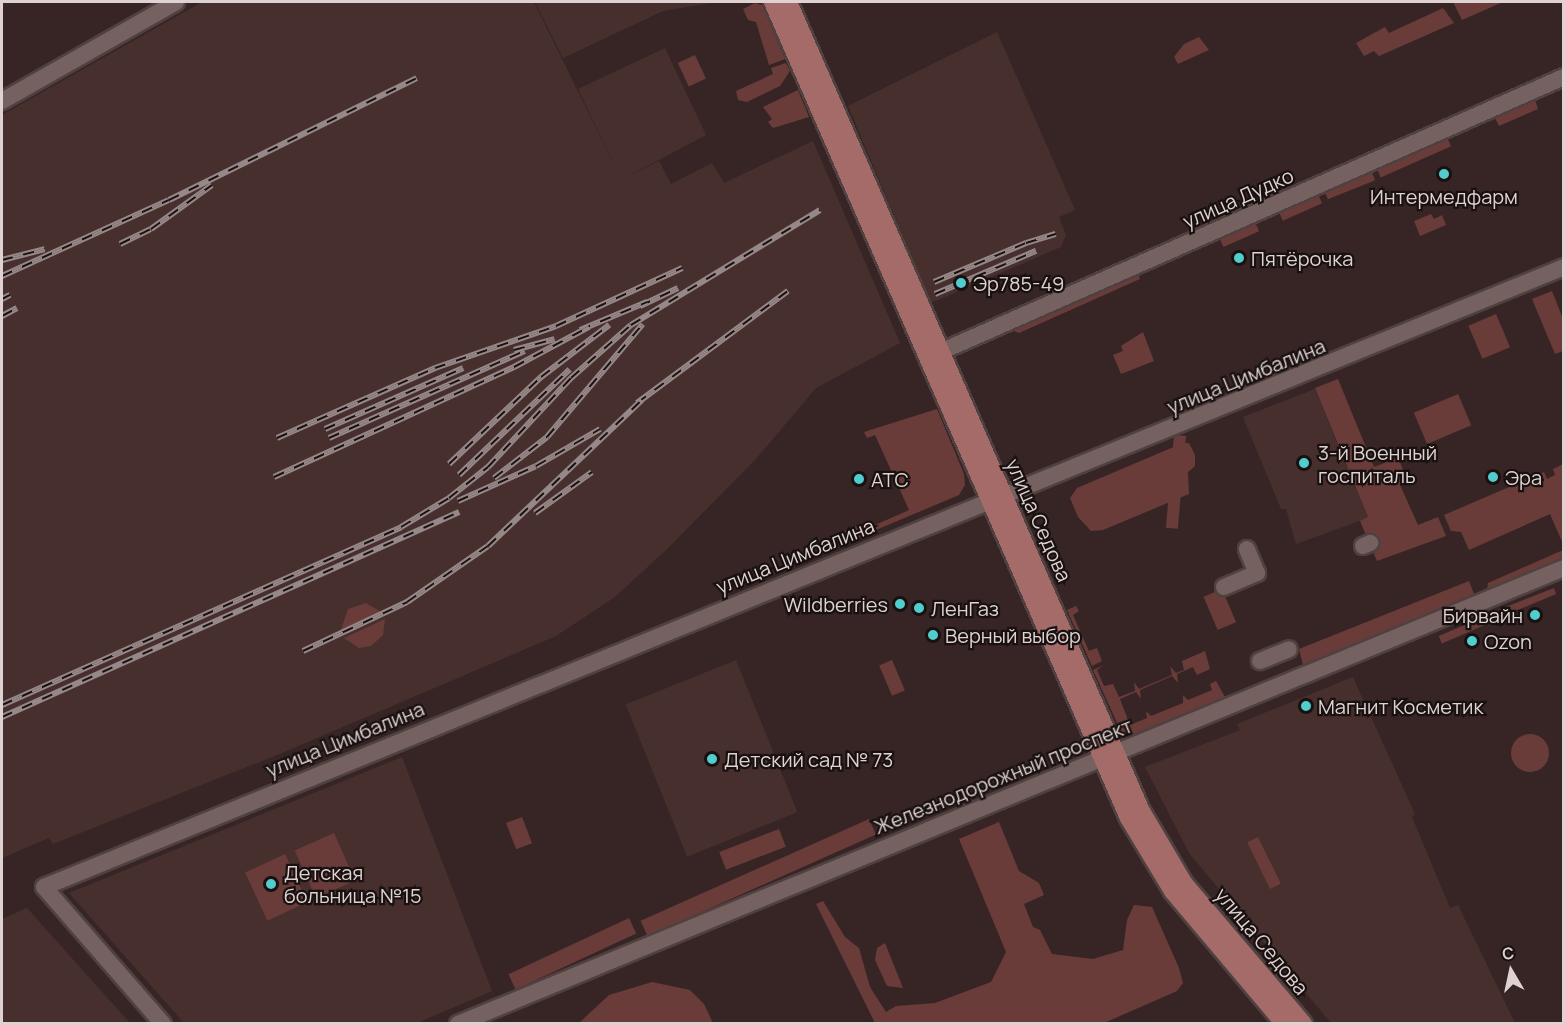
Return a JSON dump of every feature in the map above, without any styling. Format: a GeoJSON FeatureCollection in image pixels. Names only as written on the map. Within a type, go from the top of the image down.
{"type":"FeatureCollection","features":[{"type":"Feature","properties":{"kind":"main road","name":"улица Седова"},"geometry":{"type":"LineString","coordinates":[[773,2],[998,500],[1149,856],[1173,891],[1285,1023]]}},
{"type":"Feature","properties":{"kind":"main road","name":"улица Седова"},"geometry":{"type":"LineString","coordinates":[[788,2],[934,355]]}},
{"type":"Feature","properties":{"kind":"main road","name":"улица Седова"},"geometry":{"type":"LineString","coordinates":[[1108,755],[1184,884],[1303,1023]]}},
{"type":"Feature","properties":{"kind":"street"},"geometry":{"type":"LineString","coordinates":[[2,101],[176,2]]}},
{"type":"Feature","properties":{"kind":"street","name":"улица Дудко"},"geometry":{"type":"LineString","coordinates":[[934,355],[1563,77]]}},
{"type":"Feature","properties":{"kind":"street","name":"улица Цимбалина"},"geometry":{"type":"LineString","coordinates":[[163,1023],[44,887],[404,737],[998,500],[1563,267]]}},
{"type":"Feature","properties":{"kind":"street"},"geometry":{"type":"LineString","coordinates":[[1224,587],[1257,573],[1247,549]]}},
{"type":"Feature","properties":{"kind":"street","name":"Железнодорожный проспект"},"geometry":{"type":"LineString","coordinates":[[458,1023],[1563,568]]}},
{"type":"Feature","properties":{"kind":"street"},"geometry":{"type":"LineString","coordinates":[[1260,661],[1289,649]]}},
{"type":"Feature","properties":{"kind":"shaded area"},"geometry":{"type":"Polygon","coordinates":[[[202,2],[534,2],[620,177],[578,89],[665,48],[706,135],[621,180],[659,161],[671,184],[712,163],[724,183],[813,141],[900,343],[816,388],[756,459],[666,550],[615,597],[556,636],[282,753],[53,844],[49,838],[2,858],[2,115],[202,2]]]}},
{"type":"Feature","properties":{"kind":"shaded area"},"geometry":{"type":"Polygon","coordinates":[[[535,2],[718,2],[663,11],[563,58],[535,2]]]}},
{"type":"Feature","properties":{"kind":"shaded area"},"geometry":{"type":"Polygon","coordinates":[[[1453,2],[1503,2],[1462,20],[1453,2]]]}},
{"type":"Feature","properties":{"kind":"shaded area"},"geometry":{"type":"Polygon","coordinates":[[[755,3],[762,5],[785,59],[769,65],[756,22],[748,20],[743,9],[755,3]]]}},
{"type":"Feature","properties":{"kind":"shaded area"},"geometry":{"type":"Polygon","coordinates":[[[1443,8],[1454,23],[1379,56],[1374,51],[1364,56],[1356,43],[1385,27],[1389,33],[1443,8]]]}},
{"type":"Feature","properties":{"kind":"shaded area"},"geometry":{"type":"Polygon","coordinates":[[[997,32],[1075,210],[1059,217],[1066,235],[1061,247],[931,303],[848,106],[997,32]]]}},
{"type":"Feature","properties":{"kind":"shaded area"},"geometry":{"type":"Polygon","coordinates":[[[1199,37],[1209,50],[1178,64],[1174,57],[1184,44],[1199,37]]]}},
{"type":"Feature","properties":{"kind":"shaded area"},"geometry":{"type":"Polygon","coordinates":[[[695,55],[706,79],[689,87],[678,63],[695,55]]]}},
{"type":"Feature","properties":{"kind":"shaded area"},"geometry":{"type":"Polygon","coordinates":[[[786,63],[790,71],[780,86],[747,102],[738,100],[736,91],[773,74],[771,68],[786,63]]]}},
{"type":"Feature","properties":{"kind":"shaded area"},"geometry":{"type":"Polygon","coordinates":[[[1562,86],[1563,88],[1535,100],[1538,109],[1499,126],[1494,116],[1562,86]]]}},
{"type":"Feature","properties":{"kind":"shaded area"},"geometry":{"type":"Polygon","coordinates":[[[798,90],[809,117],[773,128],[768,122],[772,119],[763,107],[798,90]]]}},
{"type":"Feature","properties":{"kind":"shaded area"},"geometry":{"type":"Polygon","coordinates":[[[1447,137],[1451,146],[1381,177],[1377,168],[1447,137]]]}},
{"type":"Feature","properties":{"kind":"shaded area"},"geometry":{"type":"Polygon","coordinates":[[[1371,170],[1375,180],[1328,199],[1324,189],[1371,170]]]}},
{"type":"Feature","properties":{"kind":"shaded area"},"geometry":{"type":"Polygon","coordinates":[[[1318,194],[1322,203],[1283,221],[1279,211],[1318,194]]]}},
{"type":"Feature","properties":{"kind":"shaded area"},"geometry":{"type":"Polygon","coordinates":[[[1431,214],[1434,219],[1442,215],[1446,225],[1420,236],[1414,221],[1431,214]]]}},
{"type":"Feature","properties":{"kind":"shaded area"},"geometry":{"type":"Polygon","coordinates":[[[1255,222],[1259,231],[1223,247],[1219,238],[1255,222]]]}},
{"type":"Feature","properties":{"kind":"shaded area"},"geometry":{"type":"Polygon","coordinates":[[[1138,273],[1140,279],[1019,333],[1012,330],[1138,273]]]}},
{"type":"Feature","properties":{"kind":"shaded area"},"geometry":{"type":"Polygon","coordinates":[[[1552,291],[1563,319],[1563,351],[1555,354],[1532,299],[1552,291]]]}},
{"type":"Feature","properties":{"kind":"shaded area"},"geometry":{"type":"Polygon","coordinates":[[[1496,314],[1510,347],[1482,359],[1468,326],[1496,314]]]}},
{"type":"Feature","properties":{"kind":"shaded area"},"geometry":{"type":"Polygon","coordinates":[[[1143,332],[1154,361],[1121,374],[1113,355],[1123,351],[1121,346],[1143,332]]]}},
{"type":"Feature","properties":{"kind":"shaded area"},"geometry":{"type":"Polygon","coordinates":[[[1338,379],[1374,467],[1398,458],[1408,481],[1400,485],[1418,525],[1438,517],[1446,536],[1377,561],[1360,521],[1368,517],[1315,388],[1338,379]]]}},
{"type":"Feature","properties":{"kind":"shaded area","name":"3-й Военный госпиталь"},"geometry":{"type":"Polygon","coordinates":[[[1315,389],[1368,518],[1296,544],[1286,509],[1281,509],[1243,417],[1315,389]]]}},
{"type":"Feature","properties":{"kind":"shaded area"},"geometry":{"type":"Polygon","coordinates":[[[1458,394],[1471,425],[1427,444],[1414,413],[1458,394]]]}},
{"type":"Feature","properties":{"kind":"shaded area"},"geometry":{"type":"Polygon","coordinates":[[[937,409],[964,474],[965,485],[959,495],[845,543],[844,531],[864,523],[873,526],[909,510],[875,435],[867,438],[864,432],[937,409]]]}},
{"type":"Feature","properties":{"kind":"shaded area"},"geometry":{"type":"Polygon","coordinates":[[[1174,435],[1186,436],[1178,529],[1166,528],[1174,435]]]}},
{"type":"Feature","properties":{"kind":"shaded area"},"geometry":{"type":"Polygon","coordinates":[[[1183,443],[1189,443],[1195,455],[1195,466],[1188,472],[1189,494],[1103,530],[1091,531],[1078,517],[1070,498],[1077,488],[1183,443]]]}},
{"type":"Feature","properties":{"kind":"shaded area"},"geometry":{"type":"Polygon","coordinates":[[[1563,464],[1563,544],[1550,514],[1469,550],[1461,532],[1451,531],[1444,515],[1544,472],[1547,479],[1555,475],[1553,469],[1563,464]]]}},
{"type":"Feature","properties":{"kind":"shaded area"},"geometry":{"type":"Polygon","coordinates":[[[1563,550],[1563,558],[1487,590],[1488,583],[1563,550]]]}},
{"type":"Feature","properties":{"kind":"shaded area"},"geometry":{"type":"Polygon","coordinates":[[[1469,581],[1474,594],[1303,665],[1299,649],[1469,581]]]}},
{"type":"Feature","properties":{"kind":"shaded area"},"geometry":{"type":"Polygon","coordinates":[[[1554,588],[1556,594],[1501,617],[1498,610],[1554,588]]]}},
{"type":"Feature","properties":{"kind":"shaded area"},"geometry":{"type":"Polygon","coordinates":[[[1222,589],[1236,622],[1218,630],[1204,597],[1222,589]]]}},
{"type":"Feature","properties":{"kind":"shaded area"},"geometry":{"type":"Polygon","coordinates":[[[366,603],[381,612],[341,630],[348,609],[366,603]]]}},
{"type":"Feature","properties":{"kind":"shaded area"},"geometry":{"type":"Polygon","coordinates":[[[1076,606],[1079,611],[1073,615],[1089,651],[1097,648],[1102,661],[1092,666],[1067,610],[1076,606]]]}},
{"type":"Feature","properties":{"kind":"shaded area"},"geometry":{"type":"Polygon","coordinates":[[[1493,613],[1496,620],[1442,643],[1439,636],[1493,613]]]}},
{"type":"Feature","properties":{"kind":"shaded area"},"geometry":{"type":"Polygon","coordinates":[[[385,619],[383,635],[371,646],[359,648],[344,638],[385,619]]]}},
{"type":"Feature","properties":{"kind":"shaded area"},"geometry":{"type":"Polygon","coordinates":[[[1205,651],[1210,669],[1197,675],[1193,667],[1177,674],[1178,683],[1172,676],[1140,690],[1141,699],[1136,692],[1120,699],[1130,725],[1147,718],[1146,711],[1151,716],[1183,703],[1183,695],[1188,700],[1212,690],[1210,684],[1216,681],[1225,697],[1124,738],[1093,670],[1104,665],[1097,670],[1104,686],[1113,684],[1119,697],[1135,691],[1134,682],[1139,689],[1172,675],[1170,666],[1176,673],[1184,670],[1182,661],[1205,651]]]}},
{"type":"Feature","properties":{"kind":"shaded area","name":"Детский сад № 73"},"geometry":{"type":"Polygon","coordinates":[[[736,660],[797,812],[687,857],[626,705],[736,660]]]}},
{"type":"Feature","properties":{"kind":"shaded area"},"geometry":{"type":"Polygon","coordinates":[[[892,660],[905,690],[892,696],[879,665],[892,660]]]}},
{"type":"Feature","properties":{"kind":"shaded area"},"geometry":{"type":"Polygon","coordinates":[[[1353,677],[1415,814],[1412,817],[1450,908],[1458,905],[1515,1023],[1331,1023],[1189,853],[1145,767],[1240,730],[1237,724],[1353,677]]]}},
{"type":"Feature","properties":{"kind":"shaded area"},"geometry":{"type":"Polygon","coordinates":[[[1530,734],[1543,740],[1549,753],[1543,766],[1530,772],[1517,766],[1511,753],[1517,740],[1530,734]]]}},
{"type":"Feature","properties":{"kind":"shaded area","name":"Детская больница №15"},"geometry":{"type":"Polygon","coordinates":[[[402,757],[492,991],[417,1023],[184,1023],[69,893],[402,757]]]}},
{"type":"Feature","properties":{"kind":"shaded area"},"geometry":{"type":"Polygon","coordinates":[[[522,817],[532,843],[516,849],[506,823],[522,817]]]}},
{"type":"Feature","properties":{"kind":"shaded area"},"geometry":{"type":"Polygon","coordinates":[[[869,819],[876,835],[648,936],[641,921],[869,819]]]}},
{"type":"Feature","properties":{"kind":"shaded area"},"geometry":{"type":"Polygon","coordinates":[[[999,822],[1019,871],[1039,883],[1044,895],[1024,904],[1033,927],[1040,930],[1052,954],[1093,959],[1123,950],[1127,920],[1134,905],[1152,907],[1179,968],[1183,983],[1177,991],[1104,1023],[875,1023],[816,904],[823,901],[845,937],[859,948],[870,987],[886,1012],[896,1006],[935,1003],[991,982],[1006,952],[959,839],[999,822]]]}},
{"type":"Feature","properties":{"kind":"shaded area"},"geometry":{"type":"Polygon","coordinates":[[[779,829],[786,847],[726,870],[719,852],[779,829]]]}},
{"type":"Feature","properties":{"kind":"shaded area"},"geometry":{"type":"Polygon","coordinates":[[[334,833],[355,881],[316,898],[295,850],[334,833]]]}},
{"type":"Feature","properties":{"kind":"shaded area"},"geometry":{"type":"Polygon","coordinates":[[[1258,837],[1281,884],[1270,889],[1247,842],[1258,837]]]}},
{"type":"Feature","properties":{"kind":"shaded area"},"geometry":{"type":"Polygon","coordinates":[[[285,854],[307,902],[268,921],[245,873],[285,854]]]}},
{"type":"Feature","properties":{"kind":"shaded area"},"geometry":{"type":"Polygon","coordinates":[[[27,908],[130,1023],[2,1023],[2,919],[27,908]]]}},
{"type":"Feature","properties":{"kind":"shaded area"},"geometry":{"type":"Polygon","coordinates":[[[629,918],[636,933],[516,990],[508,974],[629,918]]]}},
{"type":"Feature","properties":{"kind":"shaded area"},"geometry":{"type":"Polygon","coordinates":[[[885,943],[903,988],[887,986],[875,960],[877,948],[885,943]]]}},
{"type":"Feature","properties":{"kind":"shaded area"},"geometry":{"type":"Polygon","coordinates":[[[652,982],[690,990],[704,1004],[713,1023],[579,1023],[609,995],[652,982]]]}},
{"type":"Feature","properties":{"kind":"railway"},"geometry":{"type":"LineString","coordinates":[[2,276],[169,200],[417,78]]}},
{"type":"Feature","properties":{"kind":"railway"},"geometry":{"type":"LineString","coordinates":[[120,244],[151,229],[212,185]]}},
{"type":"Feature","properties":{"kind":"railway"},"geometry":{"type":"LineString","coordinates":[[2,705],[401,527],[449,498],[488,467],[571,378],[631,325],[820,210]]}},
{"type":"Feature","properties":{"kind":"railway"},"geometry":{"type":"LineString","coordinates":[[934,282],[1026,243],[1056,234]]}},
{"type":"Feature","properties":{"kind":"railway"},"geometry":{"type":"LineString","coordinates":[[2,260],[45,249]]}},
{"type":"Feature","properties":{"kind":"railway"},"geometry":{"type":"LineString","coordinates":[[935,294],[1036,251]]}},
{"type":"Feature","properties":{"kind":"railway"},"geometry":{"type":"LineString","coordinates":[[277,438],[435,368],[556,326],[682,268]]}},
{"type":"Feature","properties":{"kind":"railway"},"geometry":{"type":"LineString","coordinates":[[640,306],[678,288]]}},
{"type":"Feature","properties":{"kind":"railway"},"geometry":{"type":"LineString","coordinates":[[637,403],[788,291]]}},
{"type":"Feature","properties":{"kind":"railway"},"geometry":{"type":"LineString","coordinates":[[2,299],[10,295]]}},
{"type":"Feature","properties":{"kind":"railway"},"geometry":{"type":"LineString","coordinates":[[580,330],[647,302]]}},
{"type":"Feature","properties":{"kind":"railway"},"geometry":{"type":"LineString","coordinates":[[2,316],[17,308]]}},
{"type":"Feature","properties":{"kind":"railway"},"geometry":{"type":"LineString","coordinates":[[494,478],[547,437],[643,324]]}},
{"type":"Feature","properties":{"kind":"railway"},"geometry":{"type":"LineString","coordinates":[[449,464],[541,377],[609,325]]}},
{"type":"Feature","properties":{"kind":"railway"},"geometry":{"type":"LineString","coordinates":[[274,477],[514,367],[589,327]]}},
{"type":"Feature","properties":{"kind":"railway"},"geometry":{"type":"LineString","coordinates":[[514,350],[555,339]]}},
{"type":"Feature","properties":{"kind":"railway"},"geometry":{"type":"LineString","coordinates":[[329,438],[524,351]]}},
{"type":"Feature","properties":{"kind":"railway"},"geometry":{"type":"LineString","coordinates":[[325,429],[463,368]]}},
{"type":"Feature","properties":{"kind":"railway"},"geometry":{"type":"LineString","coordinates":[[459,475],[570,369]]}},
{"type":"Feature","properties":{"kind":"railway"},"geometry":{"type":"LineString","coordinates":[[303,651],[407,602],[488,546],[642,400]]}},
{"type":"Feature","properties":{"kind":"railway"},"geometry":{"type":"LineString","coordinates":[[458,501],[536,466],[600,429]]}},
{"type":"Feature","properties":{"kind":"railway"},"geometry":{"type":"LineString","coordinates":[[535,513],[592,472]]}},
{"type":"Feature","properties":{"kind":"railway"},"geometry":{"type":"LineString","coordinates":[[2,717],[459,512]]}},
{"type":"Feature","properties":{"kind":"place","name":"Интермедфарм"},"geometry":{"type":"Point","coordinates":[1444,174]}},
{"type":"Feature","properties":{"kind":"place","name":"Пятёрочка"},"geometry":{"type":"Point","coordinates":[1239,258]}},
{"type":"Feature","properties":{"kind":"place","name":"Эр785-49"},"geometry":{"type":"Point","coordinates":[961,283]}},
{"type":"Feature","properties":{"kind":"place","name":"3-й Военный госпиталь"},"geometry":{"type":"Point","coordinates":[1304,463]}},
{"type":"Feature","properties":{"kind":"place","name":"Эра"},"geometry":{"type":"Point","coordinates":[1493,477]}},
{"type":"Feature","properties":{"kind":"place","name":"АТС"},"geometry":{"type":"Point","coordinates":[859,479]}},
{"type":"Feature","properties":{"kind":"place","name":"Wildberries"},"geometry":{"type":"Point","coordinates":[900,604]}},
{"type":"Feature","properties":{"kind":"place","name":"ЛенГаз"},"geometry":{"type":"Point","coordinates":[919,608]}},
{"type":"Feature","properties":{"kind":"place","name":"Бирвайн"},"geometry":{"type":"Point","coordinates":[1535,615]}},
{"type":"Feature","properties":{"kind":"place","name":"Верный выбор"},"geometry":{"type":"Point","coordinates":[933,635]}},
{"type":"Feature","properties":{"kind":"place","name":"Ozon"},"geometry":{"type":"Point","coordinates":[1472,641]}},
{"type":"Feature","properties":{"kind":"place","name":"Магнит Косметик"},"geometry":{"type":"Point","coordinates":[1306,706]}},
{"type":"Feature","properties":{"kind":"place","name":"Детский сад № 73"},"geometry":{"type":"Point","coordinates":[712,759]}},
{"type":"Feature","properties":{"kind":"place","name":"Детская больница №15"},"geometry":{"type":"Point","coordinates":[271,884]}}]}
